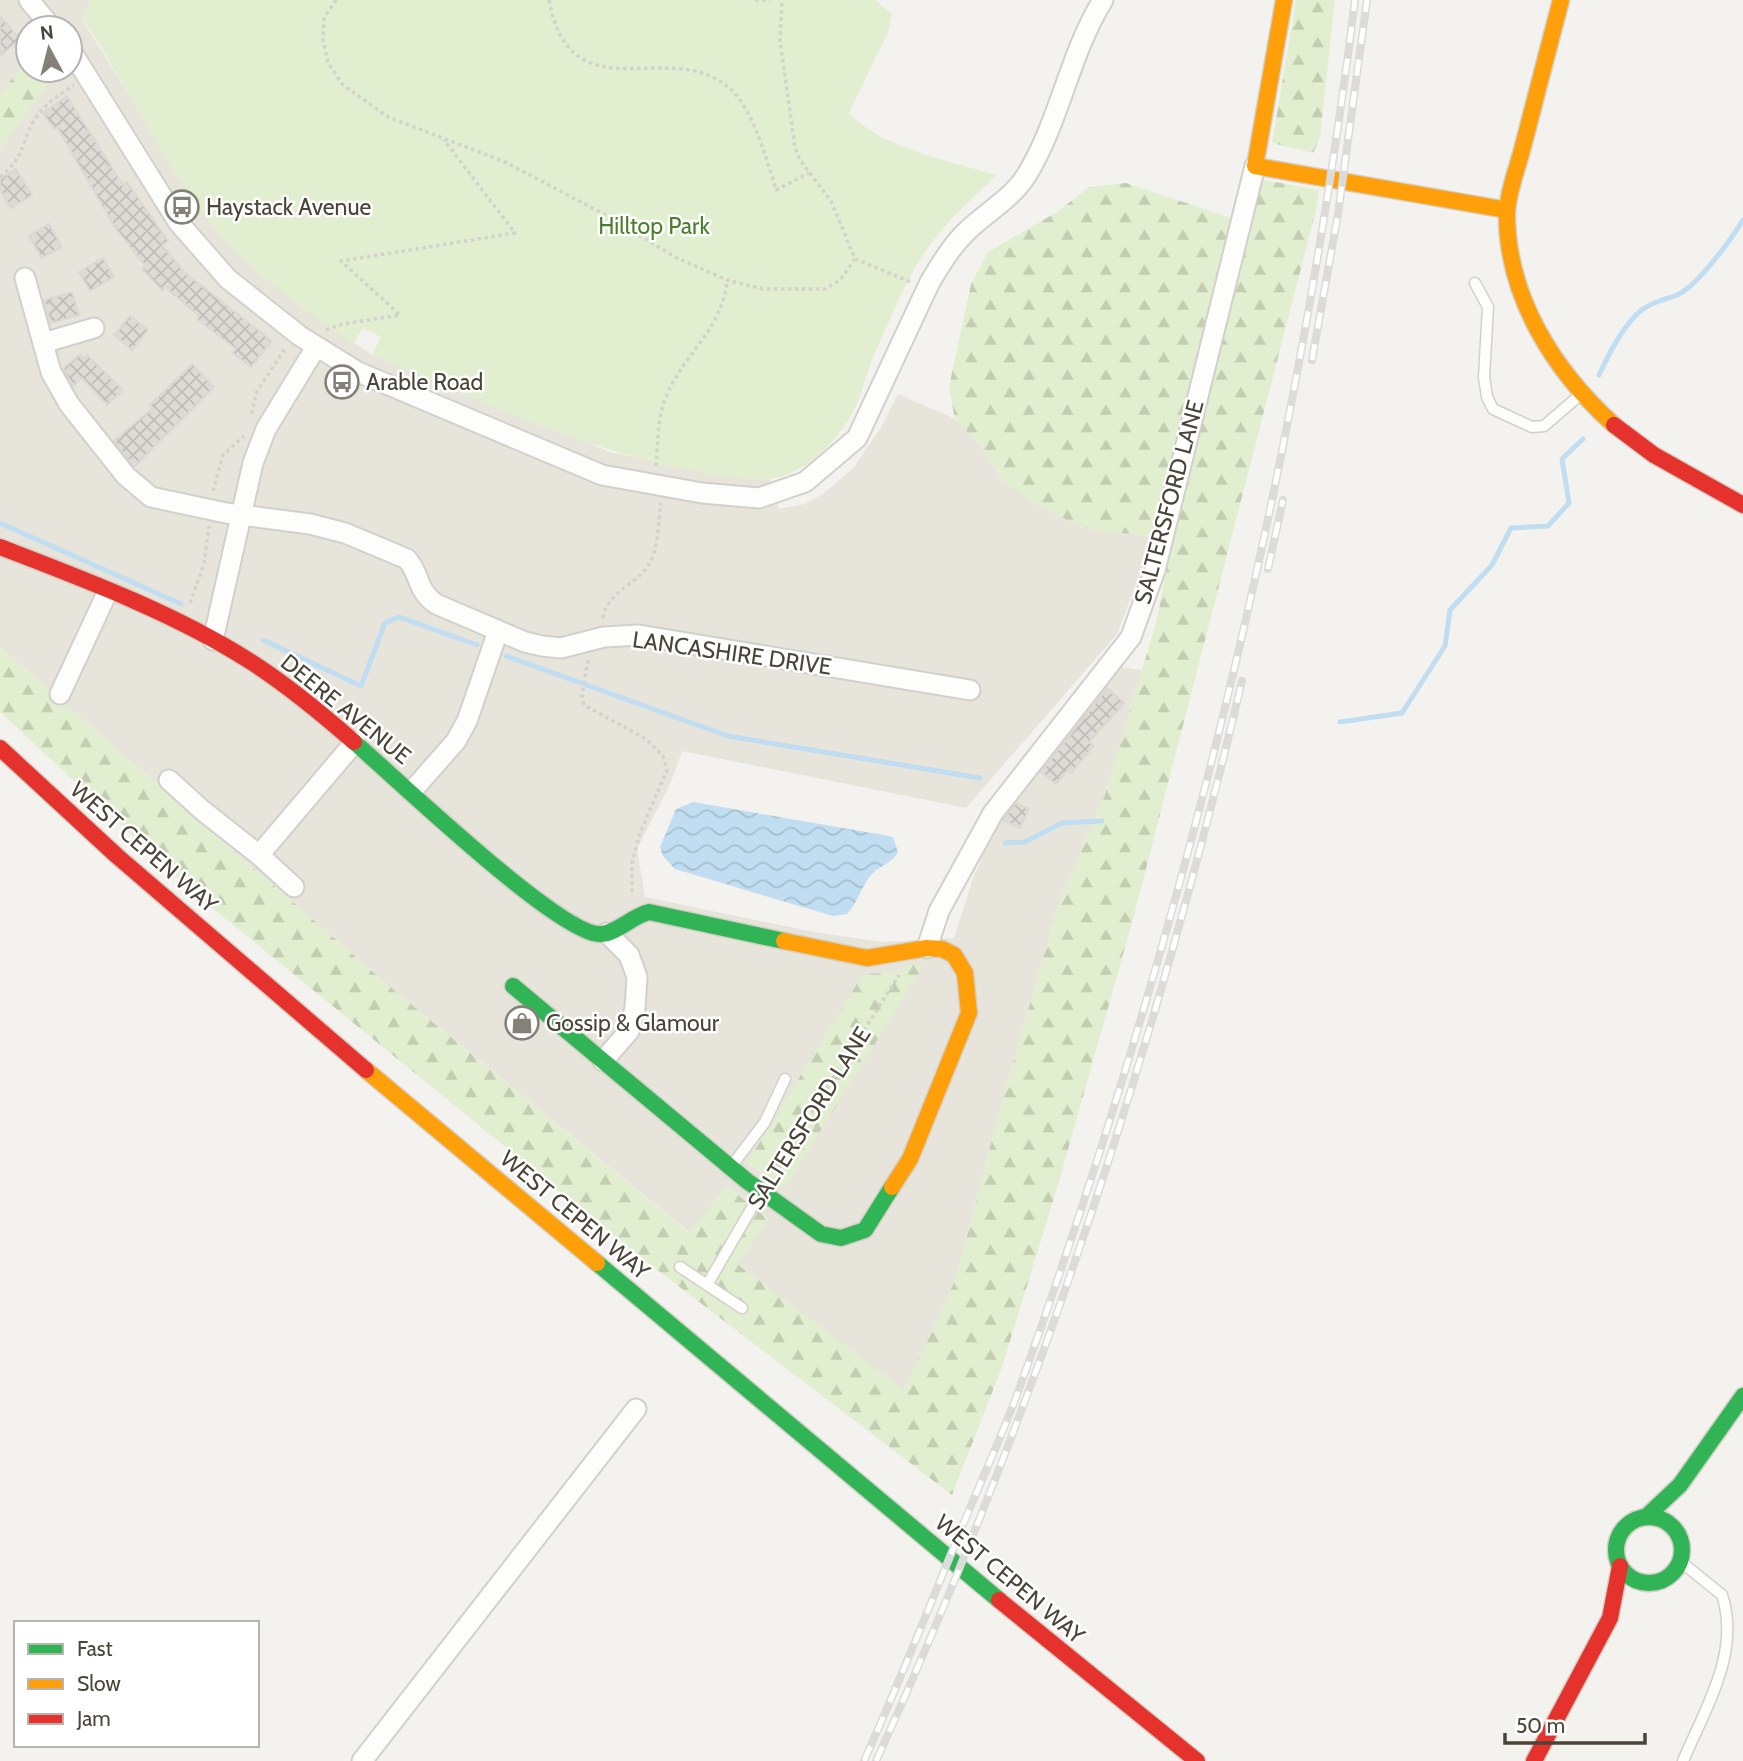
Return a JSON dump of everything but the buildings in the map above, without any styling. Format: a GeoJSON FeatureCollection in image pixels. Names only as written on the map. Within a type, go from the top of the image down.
{"type":"FeatureCollection","features":[{"type":"Feature","properties":{"kind":"main road","name":"SALTERSFORD LANE"},"geometry":{"type":"LineString","coordinates":[[1255,166],[1284,0]]}},
{"type":"Feature","properties":{"kind":"main road"},"geometry":{"type":"LineString","coordinates":[[1561,0],[1507,210],[1507,241],[1524,308],[1547,348],[1580,395],[1613,425],[1654,455],[1743,505]]}},
{"type":"Feature","properties":{"kind":"main road"},"geometry":{"type":"LineString","coordinates":[[1255,166],[1507,210]]}},
{"type":"Feature","properties":{"kind":"main road","name":"DEERE AVENUE"},"geometry":{"type":"LineString","coordinates":[[0,547],[59,569],[213,640],[279,682],[355,742],[547,908],[576,926],[596,934],[607,933]]}},
{"type":"Feature","properties":{"kind":"main road","name":"WEST CEPEN WAY"},"geometry":{"type":"LineString","coordinates":[[0,748],[117,856],[384,1085],[1128,1708],[1197,1761]]}},
{"type":"Feature","properties":{"kind":"main road"},"geometry":{"type":"LineString","coordinates":[[513,986],[761,1192],[821,1234],[849,1237],[865,1230],[910,1159],[969,1013],[965,972],[954,955],[942,949],[919,949],[867,958],[649,912],[632,915],[607,933]]}},
{"type":"Feature","properties":{"kind":"main road"},"geometry":{"type":"LineString","coordinates":[[1652,1583],[1633,1579],[1620,1566],[1617,1558],[1618,1539],[1628,1524],[1646,1517],[1680,1485],[1743,1396]]}},
{"type":"Feature","properties":{"kind":"main road"},"geometry":{"type":"LineString","coordinates":[[1672,1526],[1680,1485]]}},
{"type":"Feature","properties":{"kind":"main road"},"geometry":{"type":"LineString","coordinates":[[1610,1618],[1652,1583],[1669,1576],[1680,1561],[1681,1542],[1672,1526],[1664,1521],[1646,1517]]}},
{"type":"Feature","properties":{"kind":"main road"},"geometry":{"type":"LineString","coordinates":[[1534,1761],[1610,1618],[1620,1566]]}},
{"type":"Feature","properties":{"kind":"main road","name":"WEST CEPEN WAY"},"geometry":{"type":"LineString","coordinates":[[1128,1708],[1154,1749]]}},
{"type":"Feature","properties":{"kind":"street"},"geometry":{"type":"LineString","coordinates":[[29,0],[40,14]]}},
{"type":"Feature","properties":{"kind":"street"},"geometry":{"type":"LineString","coordinates":[[84,71],[178,222],[228,279],[403,393],[602,475],[659,487],[759,498],[805,482],[857,438],[928,285],[965,233],[1024,180],[1043,148],[1084,30],[1102,0]]}},
{"type":"Feature","properties":{"kind":"street","name":"SALTERSFORD LANE"},"geometry":{"type":"LineString","coordinates":[[919,949],[993,813],[1131,637],[1155,570],[1255,166]]}},
{"type":"Feature","properties":{"kind":"street","name":"LANCASHIRE DRIVE"},"geometry":{"type":"LineString","coordinates":[[25,278],[51,372],[69,404],[126,476],[151,497],[170,503],[310,524],[345,533],[400,555],[413,566],[423,595],[436,604],[525,642],[561,648],[604,637],[639,635],[970,690]]}},
{"type":"Feature","properties":{"kind":"street"},"geometry":{"type":"LineString","coordinates":[[43,343],[94,328]]}},
{"type":"Feature","properties":{"kind":"street"},"geometry":{"type":"LineString","coordinates":[[213,640],[253,463],[266,429],[320,339]]}},
{"type":"Feature","properties":{"kind":"street"},"geometry":{"type":"LineString","coordinates":[[60,694],[107,593]]}},
{"type":"Feature","properties":{"kind":"street"},"geometry":{"type":"LineString","coordinates":[[412,792],[456,740],[467,721],[498,631]]}},
{"type":"Feature","properties":{"kind":"street"},"geometry":{"type":"LineString","coordinates":[[259,855],[355,742]]}},
{"type":"Feature","properties":{"kind":"street"},"geometry":{"type":"LineString","coordinates":[[169,779],[294,887]]}},
{"type":"Feature","properties":{"kind":"street"},"geometry":{"type":"LineString","coordinates":[[603,1061],[629,1031],[635,1008],[637,977],[629,955],[607,933]]}},
{"type":"Feature","properties":{"kind":"street"},"geometry":{"type":"LineString","coordinates":[[362,1761],[636,1409]]}},
{"type":"Feature","properties":{"kind":"lane"},"geometry":{"type":"LineString","coordinates":[[1475,283],[1488,307],[1484,377],[1487,397],[1493,409],[1532,427],[1544,426],[1580,395]]}},
{"type":"Feature","properties":{"kind":"lane"},"geometry":{"type":"LineString","coordinates":[[730,1167],[765,1122],[785,1079]]}},
{"type":"Feature","properties":{"kind":"lane","name":"SALTERSFORD LANE"},"geometry":{"type":"LineString","coordinates":[[707,1284],[761,1192]]}},
{"type":"Feature","properties":{"kind":"lane"},"geometry":{"type":"LineString","coordinates":[[680,1267],[742,1308]]}},
{"type":"Feature","properties":{"kind":"lane"},"geometry":{"type":"LineString","coordinates":[[1680,1561],[1722,1595],[1730,1634],[1721,1671],[1683,1761]]}},
{"type":"Feature","properties":{"kind":"path"},"geometry":{"type":"LineString","coordinates":[[336,0],[324,18],[323,40],[328,63],[343,85],[388,117],[539,179],[677,258],[727,280],[763,289],[825,289],[840,280],[855,259]]}},
{"type":"Feature","properties":{"kind":"path"},"geometry":{"type":"LineString","coordinates":[[549,0],[553,22],[566,46],[592,64],[629,71],[673,67],[697,70],[722,83],[738,97],[750,119],[776,190],[809,173]]}},
{"type":"Feature","properties":{"kind":"path"},"geometry":{"type":"LineString","coordinates":[[755,0],[769,0]]}},
{"type":"Feature","properties":{"kind":"path"},"geometry":{"type":"LineString","coordinates":[[782,0],[780,40],[795,148],[809,173],[831,201],[855,259],[928,285]]}},
{"type":"Feature","properties":{"kind":"path"},"geometry":{"type":"LineString","coordinates":[[0,177],[22,156],[34,119],[53,99],[87,76]]}},
{"type":"Feature","properties":{"kind":"path"},"geometry":{"type":"LineString","coordinates":[[320,339],[344,324],[400,314],[341,261],[515,233],[442,137]]}},
{"type":"Feature","properties":{"kind":"path"},"geometry":{"type":"LineString","coordinates":[[604,637],[603,616],[607,603],[650,563],[659,487],[659,425],[665,399],[681,367],[707,336],[720,313],[727,280]]}},
{"type":"Feature","properties":{"kind":"path"},"geometry":{"type":"LineString","coordinates":[[586,671],[582,696],[584,705],[594,713],[646,739],[663,756],[667,770],[640,833],[632,863],[632,915]]}},
{"type":"Feature","properties":{"kind":"path","name":"SALTERSFORD LANE"},"geometry":{"type":"LineString","coordinates":[[761,1192],[919,949]]}},
{"type":"Feature","properties":{"kind":"shaded area"},"geometry":{"type":"Polygon","coordinates":[[[0,0],[92,0],[83,14],[14,14],[14,84],[84,84],[84,23],[200,208],[251,266],[301,306],[372,355],[610,452],[728,477],[769,478],[779,509],[805,504],[823,494],[853,468],[880,429],[898,394],[955,419],[979,444],[1002,480],[1083,528],[1154,537],[1117,634],[966,808],[682,751],[671,782],[637,849],[645,897],[814,932],[883,942],[954,938],[973,878],[1008,800],[1120,667],[1142,670],[1105,795],[1060,899],[1000,1109],[956,1278],[904,1391],[737,1264],[769,1219],[727,1186],[690,1233],[395,991],[0,647],[0,0]]]}},
{"type":"Feature","properties":{"kind":"green space","name":"Hilltop Park"},"geometry":{"type":"Polygon","coordinates":[[[92,0],[875,0],[892,14],[888,32],[849,113],[864,126],[899,145],[996,175],[958,212],[927,248],[877,348],[853,413],[827,447],[799,469],[769,479],[700,472],[616,452],[574,438],[372,355],[381,337],[363,328],[353,344],[286,295],[239,255],[204,214],[167,159],[84,22],[83,14],[92,0]]]}},
{"type":"Feature","properties":{"kind":"green space"},"geometry":{"type":"Polygon","coordinates":[[[1296,0],[1335,0],[1320,137],[1313,153],[1272,143],[1296,0]]]}},
{"type":"Feature","properties":{"kind":"green space"},"geometry":{"type":"Polygon","coordinates":[[[14,76],[14,84],[48,84],[0,150],[0,94],[14,76]]]}},
{"type":"Feature","properties":{"kind":"green space"},"geometry":{"type":"Polygon","coordinates":[[[1259,179],[1319,190],[1316,210],[1133,919],[1058,1185],[1002,1367],[952,1495],[639,1256],[194,893],[0,712],[0,647],[395,991],[689,1233],[727,1186],[769,1220],[737,1264],[904,1390],[956,1278],[1000,1109],[1060,899],[1105,795],[1157,619],[1172,539],[1259,179]]]}},
{"type":"Feature","properties":{"kind":"green space"},"geometry":{"type":"Polygon","coordinates":[[[1126,183],[1231,218],[1154,537],[1083,528],[1031,502],[1002,480],[979,444],[955,419],[949,387],[971,284],[988,252],[1057,212],[1089,187],[1126,183]]]}},
{"type":"Feature","properties":{"kind":"green space"},"geometry":{"type":"Polygon","coordinates":[[[907,965],[924,965],[785,1188],[747,1163],[863,974],[893,973],[907,965]]]}},
{"type":"Feature","properties":{"kind":"water"},"geometry":{"type":"Polygon","coordinates":[[[693,802],[893,837],[898,852],[893,859],[872,874],[847,914],[833,916],[675,869],[663,856],[660,847],[676,809],[693,802]]]}},
{"type":"Feature","properties":{"kind":"waterway"},"geometry":{"type":"LineString","coordinates":[[1599,375],[1619,336],[1636,315],[1651,304],[1687,289],[1714,260],[1743,220]]}},
{"type":"Feature","properties":{"kind":"waterway"},"geometry":{"type":"LineString","coordinates":[[1340,722],[1402,713],[1445,646],[1450,610],[1492,565],[1511,528],[1548,526],[1569,503],[1562,459],[1583,439]]}},
{"type":"Feature","properties":{"kind":"waterway"},"geometry":{"type":"LineString","coordinates":[[0,523],[181,604]]}},
{"type":"Feature","properties":{"kind":"waterway"},"geometry":{"type":"LineString","coordinates":[[263,640],[361,686],[385,623],[399,617],[477,645]]}},
{"type":"Feature","properties":{"kind":"waterway"},"geometry":{"type":"LineString","coordinates":[[506,656],[728,736],[980,778]]}},
{"type":"Feature","properties":{"kind":"waterway"},"geometry":{"type":"LineString","coordinates":[[1005,843],[1025,842],[1062,823],[1102,821]]}},
{"type":"Feature","properties":{"kind":"railway"},"geometry":{"type":"LineString","coordinates":[[864,1761],[1023,1378],[1081,1210],[1134,1041],[1183,870],[1267,525],[1331,176],[1355,0]]}},
{"type":"Feature","properties":{"kind":"railway"},"geometry":{"type":"LineString","coordinates":[[1312,360],[1338,214],[1367,0]]}},
{"type":"Feature","properties":{"kind":"railway"},"geometry":{"type":"LineString","coordinates":[[1268,569],[1283,500]]}},
{"type":"Feature","properties":{"kind":"railway"},"geometry":{"type":"LineString","coordinates":[[876,1761],[988,1498],[1086,1230],[1170,957],[1242,681]]}},
{"type":"Feature","properties":{"kind":"traffic: fast"},"geometry":{"type":"LineString","coordinates":[[354,742],[477,852],[551,910],[581,928],[601,934],[607,933],[649,912],[784,941]]}},
{"type":"Feature","properties":{"kind":"traffic: fast"},"geometry":{"type":"LineString","coordinates":[[513,986],[747,1181],[821,1234],[841,1238],[865,1230],[892,1187]]}},
{"type":"Feature","properties":{"kind":"traffic: fast"},"geometry":{"type":"LineString","coordinates":[[597,1263],[999,1600]]}},
{"type":"Feature","properties":{"kind":"traffic: fast"},"geometry":{"type":"LineString","coordinates":[[1646,1517],[1680,1485],[1743,1396]]}},
{"type":"Feature","properties":{"kind":"traffic: fast"},"geometry":{"type":"LineString","coordinates":[[1649,1517],[1662,1520],[1672,1527],[1679,1537],[1682,1550],[1679,1563],[1672,1573],[1662,1580],[1649,1583],[1636,1580],[1626,1573],[1619,1563],[1616,1550],[1619,1537],[1626,1527],[1636,1520],[1649,1517]]}},
{"type":"Feature","properties":{"kind":"traffic: slow"},"geometry":{"type":"LineString","coordinates":[[1284,0],[1255,166],[1507,210]]}},
{"type":"Feature","properties":{"kind":"traffic: slow"},"geometry":{"type":"LineString","coordinates":[[1561,0],[1509,197],[1509,243],[1515,273],[1538,330],[1572,381],[1614,425]]}},
{"type":"Feature","properties":{"kind":"traffic: slow"},"geometry":{"type":"LineString","coordinates":[[784,941],[867,958],[927,948],[942,949],[954,955],[965,973],[969,1013],[910,1159],[892,1187]]}},
{"type":"Feature","properties":{"kind":"traffic: slow"},"geometry":{"type":"LineString","coordinates":[[366,1070],[597,1263]]}},
{"type":"Feature","properties":{"kind":"traffic: jam"},"geometry":{"type":"LineString","coordinates":[[1614,425],[1654,455],[1743,505]]}},
{"type":"Feature","properties":{"kind":"traffic: jam"},"geometry":{"type":"LineString","coordinates":[[0,547],[127,597],[219,643],[290,689],[354,742]]}},
{"type":"Feature","properties":{"kind":"traffic: jam"},"geometry":{"type":"LineString","coordinates":[[0,748],[117,856],[366,1070]]}},
{"type":"Feature","properties":{"kind":"traffic: jam"},"geometry":{"type":"LineString","coordinates":[[1534,1761],[1610,1618],[1620,1566]]}},
{"type":"Feature","properties":{"kind":"traffic: jam"},"geometry":{"type":"LineString","coordinates":[[999,1600],[1197,1761]]}},
{"type":"Feature","properties":{"kind":"place","name":"Haystack Avenue"},"geometry":{"type":"Point","coordinates":[182,207]}},
{"type":"Feature","properties":{"kind":"place","name":"Arable Road"},"geometry":{"type":"Point","coordinates":[342,382]}},
{"type":"Feature","properties":{"kind":"place","name":"Gossip & Glamour"},"geometry":{"type":"Point","coordinates":[522,1023]}}]}
